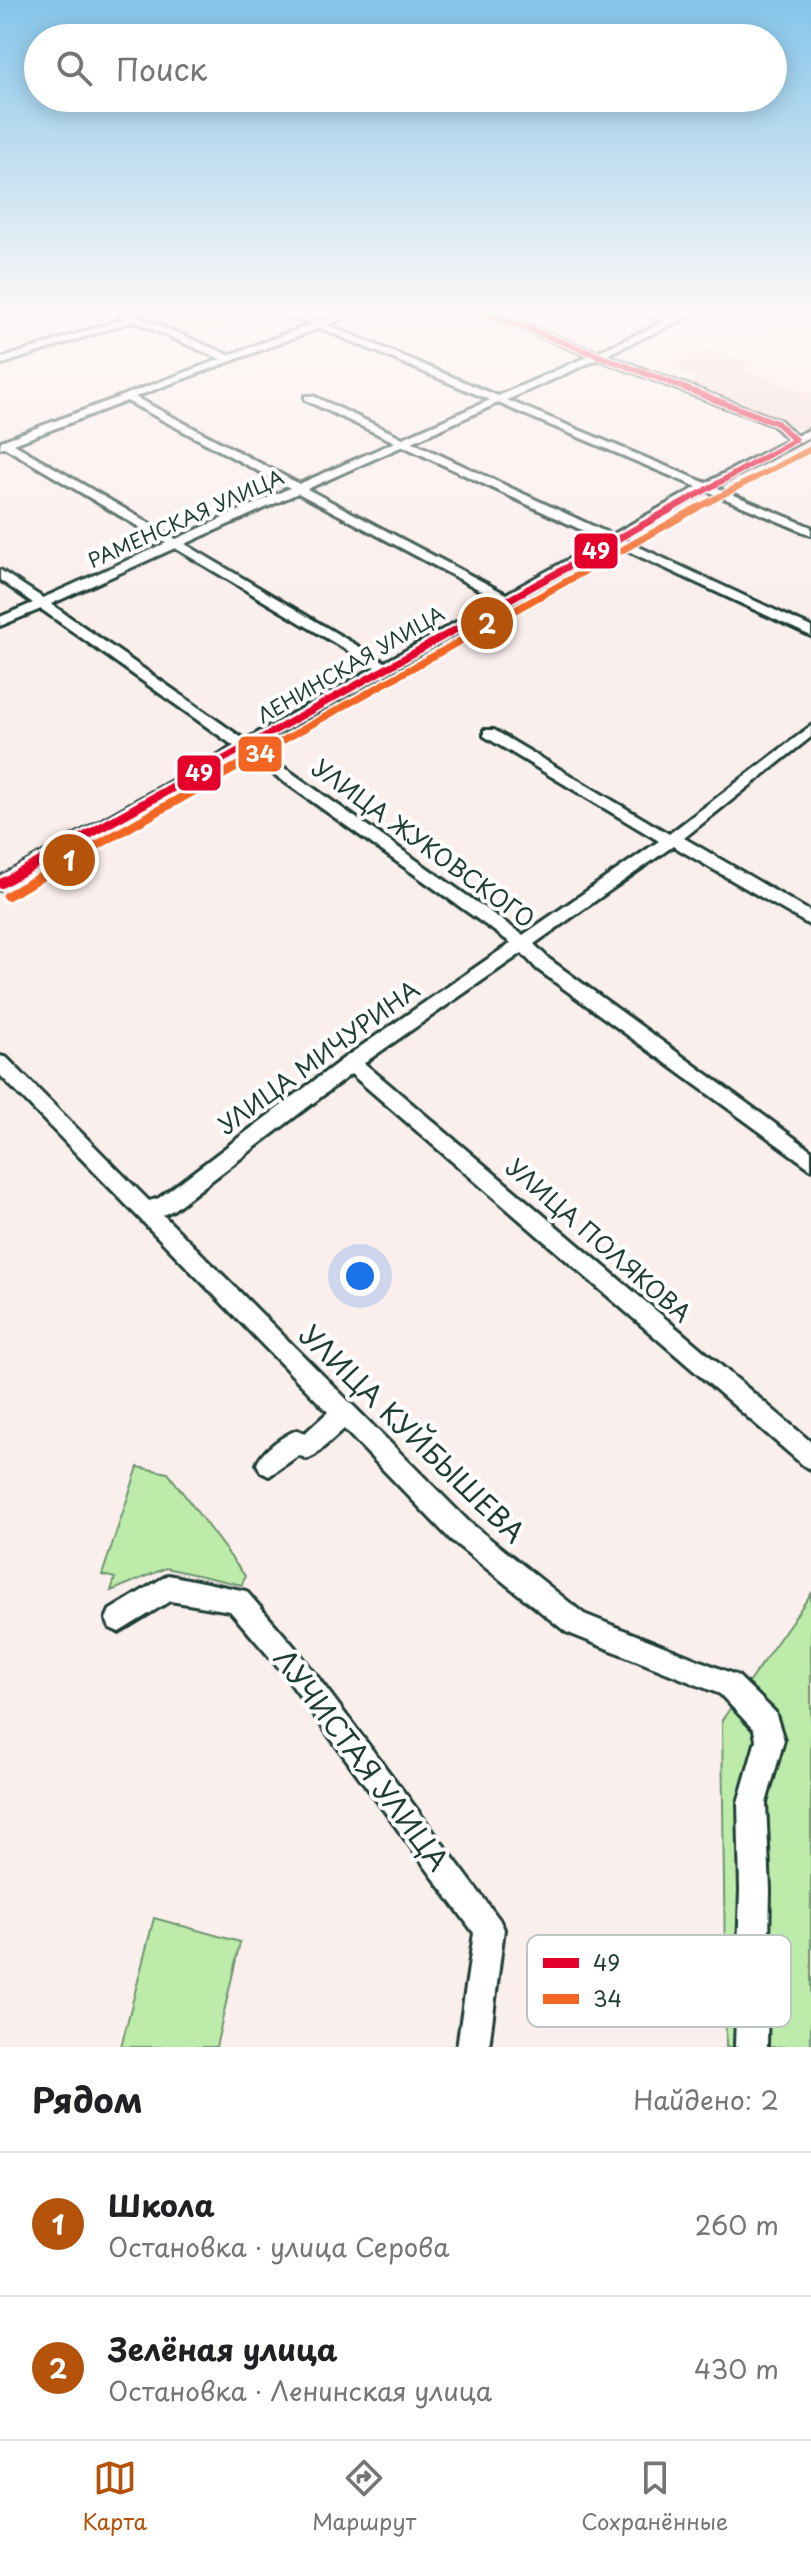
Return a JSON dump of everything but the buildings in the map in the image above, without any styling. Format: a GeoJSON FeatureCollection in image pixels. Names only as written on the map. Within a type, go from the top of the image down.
{"type":"FeatureCollection","features":[{"type":"Feature","properties":{"kind":"street"},"geometry":{"type":"LineString","coordinates":[[2,444],[102,407]]}},
{"type":"Feature","properties":{"kind":"street"},"geometry":{"type":"LineString","coordinates":[[145,407],[507,600]]}},
{"type":"Feature","properties":{"kind":"street"},"geometry":{"type":"LineString","coordinates":[[327,407],[811,632]]}},
{"type":"Feature","properties":{"kind":"street","name":"РАМЕНСКАЯ УЛИЦА"},"geometry":{"type":"LineString","coordinates":[[0,622],[480,407]]}},
{"type":"Feature","properties":{"kind":"street"},"geometry":{"type":"LineString","coordinates":[[519,407],[811,531]]}},
{"type":"Feature","properties":{"kind":"street"},"geometry":{"type":"LineString","coordinates":[[733,407],[777,423],[795,440]]}},
{"type":"Feature","properties":{"kind":"street","name":"ЛЕНИНСКАЯ УЛИЦА"},"geometry":{"type":"LineString","coordinates":[[0,884],[706,487],[811,432]]}},
{"type":"Feature","properties":{"kind":"street"},"geometry":{"type":"LineString","coordinates":[[2,444],[386,668]]}},
{"type":"Feature","properties":{"kind":"street","name":"УЛИЦА ЖУКОВСКОГО"},"geometry":{"type":"LineString","coordinates":[[0,574],[523,943],[543,964],[811,1161]]}},
{"type":"Feature","properties":{"kind":"street","name":"УЛИЦА МИЧУРИНА"},"geometry":{"type":"LineString","coordinates":[[146,1212],[166,1204],[351,1063],[672,840],[811,730]]}},
{"type":"Feature","properties":{"kind":"street"},"geometry":{"type":"LineString","coordinates":[[489,733],[811,920]]}},
{"type":"Feature","properties":{"kind":"street","name":"УЛИЦА КУЙБЫШЕВА"},"geometry":{"type":"LineString","coordinates":[[0,1063],[460,1531],[575,1623],[729,1685],[765,1722],[770,1740],[752,1803],[754,1935]]}},
{"type":"Feature","properties":{"kind":"street","name":"УЛИЦА ПОЛЯКОВА"},"geometry":{"type":"LineString","coordinates":[[351,1063],[811,1457]]}},
{"type":"Feature","properties":{"kind":"street"},"geometry":{"type":"LineString","coordinates":[[269,1464],[297,1442],[307,1447],[344,1413]]}},
{"type":"Feature","properties":{"kind":"street","name":"ЛУЧИСТАЯ УЛИЦА"},"geometry":{"type":"LineString","coordinates":[[119,1619],[168,1588],[237,1600],[289,1660],[489,1929],[473,2047]]}},
{"type":"Feature","properties":{"kind":"street","name":"УЛИЦА КУЙБЫШЕВА"},"geometry":{"type":"LineString","coordinates":[[751,2047],[752,2027]]}},
{"type":"Feature","properties":{"kind":"shaded area"},"geometry":{"type":"Polygon","coordinates":[[[742,407],[811,407],[811,426],[803,430],[742,407]]]}},
{"type":"Feature","properties":{"kind":"green space"},"geometry":{"type":"Polygon","coordinates":[[[138,1467],[168,1473],[245,1576],[242,1585],[166,1568],[111,1591],[115,1578],[102,1575],[138,1467]]]}},
{"type":"Feature","properties":{"kind":"green space"},"geometry":{"type":"Polygon","coordinates":[[[811,1594],[811,2047],[726,2047],[726,2027],[791,2027],[791,1935],[725,1935],[722,1720],[811,1594]]]}},
{"type":"Feature","properties":{"kind":"green space"},"geometry":{"type":"Polygon","coordinates":[[[154,1918],[240,1942],[216,2047],[121,2047],[154,1918]]]}},
{"type":"Feature","properties":{"kind":"transit line","name":"49"},"geometry":{"type":"LineString","coordinates":[[733,407],[777,423],[795,440]]}},
{"type":"Feature","properties":{"kind":"transit line","name":"49"},"geometry":{"type":"LineString","coordinates":[[0,884],[795,440]]}},
{"type":"Feature","properties":{"kind":"transit line","name":"34"},"geometry":{"type":"LineString","coordinates":[[7,896],[713,499],[811,449]]}},
{"type":"Feature","properties":{"kind":"place","name":"Зелёная улица"},"geometry":{"type":"Point","coordinates":[487,623]}},
{"type":"Feature","properties":{"kind":"place","name":"Школа"},"geometry":{"type":"Point","coordinates":[69,860]}}]}
